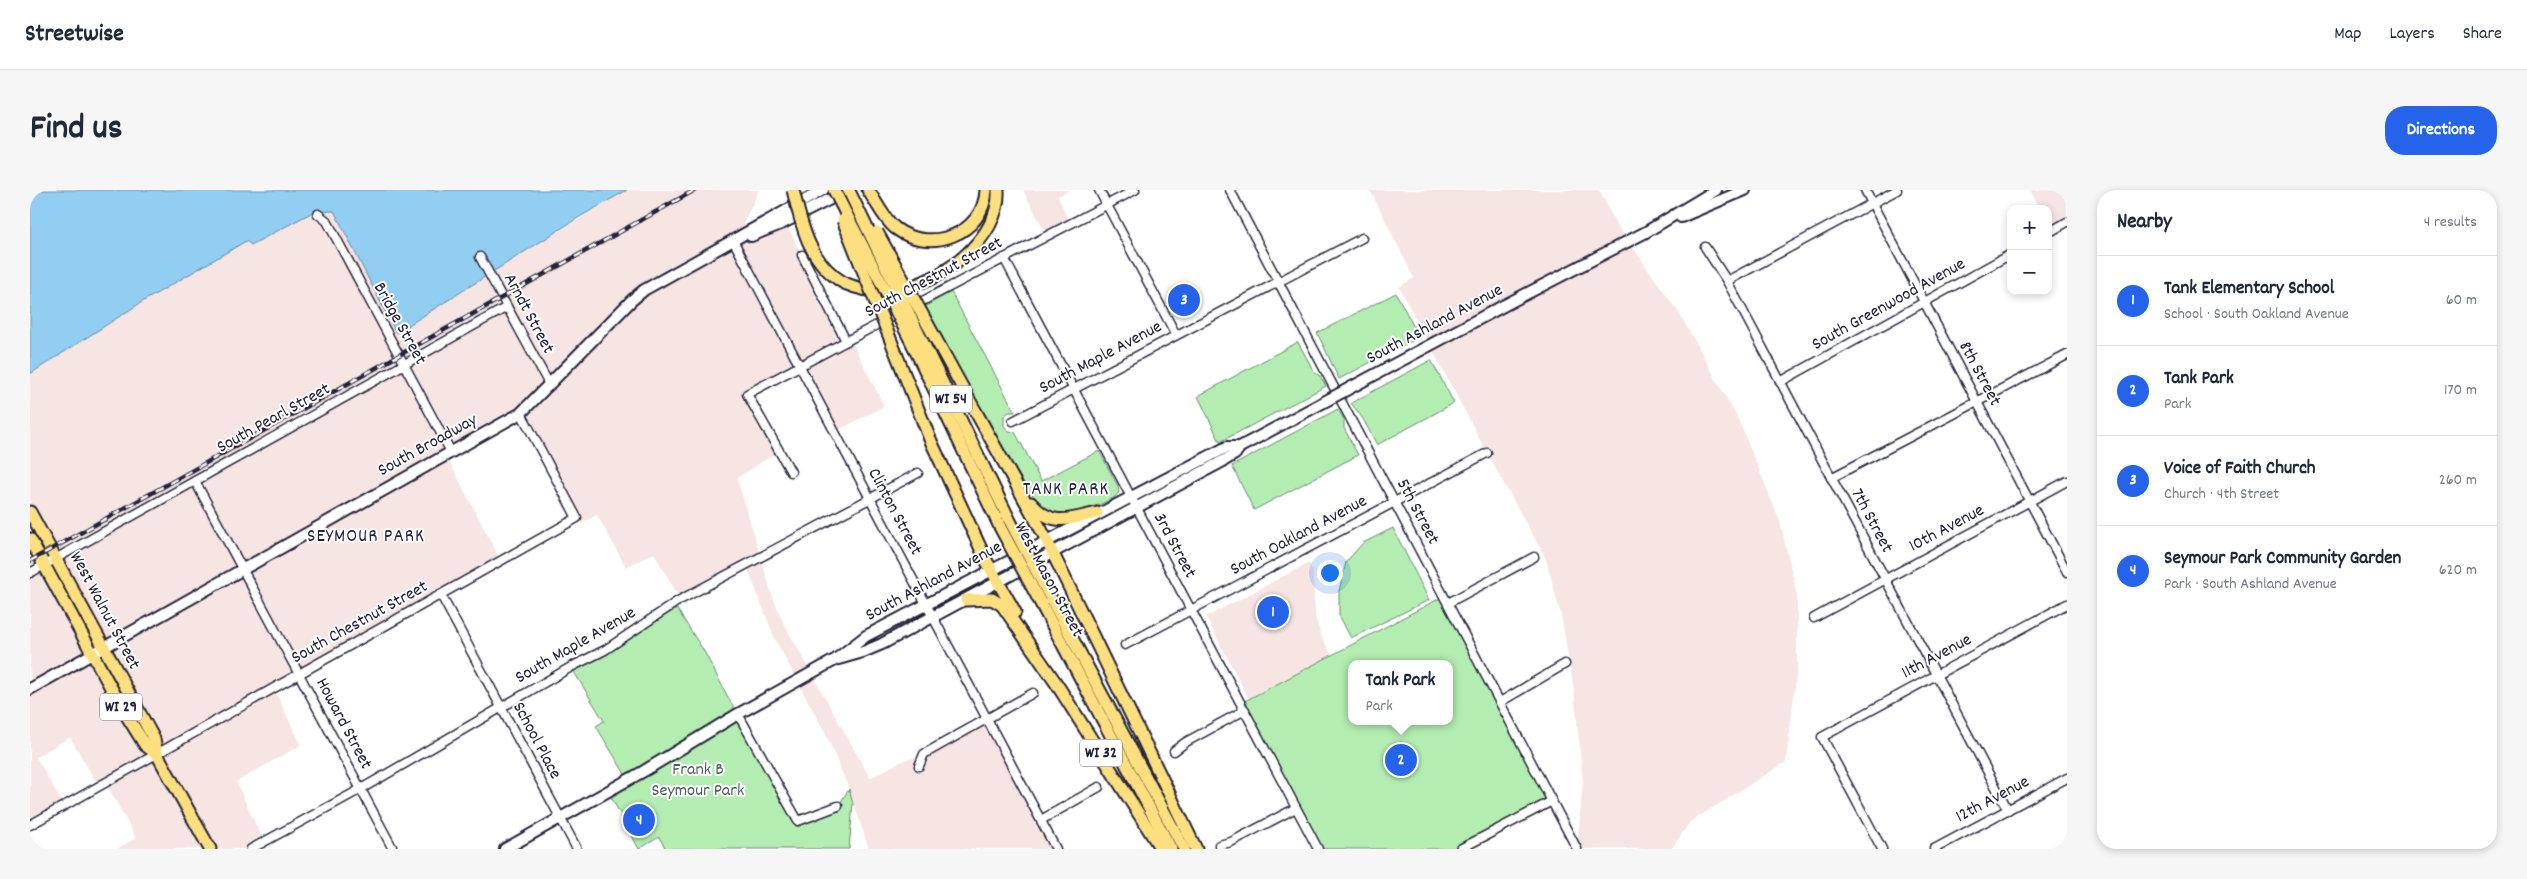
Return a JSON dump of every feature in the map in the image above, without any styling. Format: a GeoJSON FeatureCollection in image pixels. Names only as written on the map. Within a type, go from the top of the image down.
{"type":"FeatureCollection","features":[{"type":"Feature","properties":{"kind":"main road"},"geometry":{"type":"LineString","coordinates":[[793,190],[802,225],[813,254],[826,269],[844,283],[868,291],[884,292],[899,290],[931,278],[966,254],[980,240],[994,218],[998,203],[998,190]]}},
{"type":"Feature","properties":{"kind":"main road","name":"South Broadway"},"geometry":{"type":"LineString","coordinates":[[30,689],[521,413],[550,386],[638,295],[668,276],[737,240],[823,190]]}},
{"type":"Feature","properties":{"kind":"main road","name":"West Mason Street"},"geometry":{"type":"LineString","coordinates":[[834,190],[1000,527],[1050,608],[1184,849]]}},
{"type":"Feature","properties":{"kind":"main road"},"geometry":{"type":"LineString","coordinates":[[849,190],[862,206],[880,237],[1019,488],[1046,541]]}},
{"type":"Feature","properties":{"kind":"main road","name":"South Broadway"},"geometry":{"type":"LineString","coordinates":[[737,240],[770,230],[849,190]]}},
{"type":"Feature","properties":{"kind":"main road","name":"West Mason Street"},"geometry":{"type":"LineString","coordinates":[[849,190],[1010,521],[1050,608],[1171,849]]}},
{"type":"Feature","properties":{"kind":"main road"},"geometry":{"type":"LineString","coordinates":[[868,190],[886,218],[896,228],[920,239],[945,239],[961,232],[974,221],[981,210],[986,190]]}},
{"type":"Feature","properties":{"kind":"main road","name":"South Ashland Avenue"},"geometry":{"type":"LineString","coordinates":[[505,849],[835,660],[862,638],[1130,496],[1228,447],[1240,446],[1646,232],[1716,190]]}},
{"type":"Feature","properties":{"kind":"main road","name":"South Ashland Avenue"},"geometry":{"type":"LineString","coordinates":[[1646,232],[1745,190]]}},
{"type":"Feature","properties":{"kind":"main road"},"geometry":{"type":"LineString","coordinates":[[840,204],[842,218],[930,439],[998,584]]}},
{"type":"Feature","properties":{"kind":"main road","name":"South Ashland Avenue"},"geometry":{"type":"LineString","coordinates":[[835,660],[869,650],[998,584],[1232,457],[1240,446]]}},
{"type":"Feature","properties":{"kind":"main road"},"geometry":{"type":"LineString","coordinates":[[1019,488],[1038,510],[1048,518],[1066,520],[1097,513]]}},
{"type":"Feature","properties":{"kind":"main road","name":"West Walnut Street"},"geometry":{"type":"LineString","coordinates":[[30,512],[34,529],[56,559],[154,739],[158,754],[210,849]]}},
{"type":"Feature","properties":{"kind":"main road","name":"West Walnut Street"},"geometry":{"type":"LineString","coordinates":[[30,539],[92,655],[145,745],[158,754]]}},
{"type":"Feature","properties":{"kind":"main road","name":"WI 32"},"geometry":{"type":"LineString","coordinates":[[1046,541],[1196,849]]}},
{"type":"Feature","properties":{"kind":"main road","name":"WI 32"},"geometry":{"type":"LineString","coordinates":[[998,584],[1040,659],[1161,849]]}},
{"type":"Feature","properties":{"kind":"main road"},"geometry":{"type":"LineString","coordinates":[[966,600],[992,599],[1002,605],[1040,659]]}},
{"type":"Feature","properties":{"kind":"street"},"geometry":{"type":"LineString","coordinates":[[1099,190],[1176,335]]}},
{"type":"Feature","properties":{"kind":"street","name":"South Chestnut Street"},"geometry":{"type":"LineString","coordinates":[[791,472],[747,394],[1135,190]]}},
{"type":"Feature","properties":{"kind":"street","name":"5th Street"},"geometry":{"type":"LineString","coordinates":[[1230,190],[1577,849]]}},
{"type":"Feature","properties":{"kind":"street","name":"8th Street"},"geometry":{"type":"LineString","coordinates":[[1865,190],[2067,572]]}},
{"type":"Feature","properties":{"kind":"street"},"geometry":{"type":"LineString","coordinates":[[1727,281],[1897,190]]}},
{"type":"Feature","properties":{"kind":"street","name":"Bridge Street"},"geometry":{"type":"LineString","coordinates":[[318,214],[327,221],[452,452]]}},
{"type":"Feature","properties":{"kind":"street"},"geometry":{"type":"LineString","coordinates":[[2052,231],[2067,222]]}},
{"type":"Feature","properties":{"kind":"street","name":"South Maple Avenue"},"geometry":{"type":"LineString","coordinates":[[1013,421],[1362,238]]}},
{"type":"Feature","properties":{"kind":"street","name":"Clinton Street"},"geometry":{"type":"LineString","coordinates":[[737,240],[799,365],[1056,849]]}},
{"type":"Feature","properties":{"kind":"street","name":"7th Street"},"geometry":{"type":"LineString","coordinates":[[1705,247],[1727,281],[2008,810]]}},
{"type":"Feature","properties":{"kind":"street"},"geometry":{"type":"LineString","coordinates":[[802,255],[846,341]]}},
{"type":"Feature","properties":{"kind":"street","name":"South Greenwood Avenue"},"geometry":{"type":"LineString","coordinates":[[1780,382],[2007,256]]}},
{"type":"Feature","properties":{"kind":"street","name":"Arndt Street"},"geometry":{"type":"LineString","coordinates":[[480,257],[550,386]]}},
{"type":"Feature","properties":{"kind":"street","name":"3rd Street"},"geometry":{"type":"LineString","coordinates":[[1004,258],[1318,849]]}},
{"type":"Feature","properties":{"kind":"street","name":"South Pearl Street"},"geometry":{"type":"LineString","coordinates":[[30,573],[507,307]]}},
{"type":"Feature","properties":{"kind":"street"},"geometry":{"type":"LineString","coordinates":[[1831,478],[2067,354]]}},
{"type":"Feature","properties":{"kind":"street","name":"South Chestnut Street"},"geometry":{"type":"LineString","coordinates":[[30,825],[577,518],[521,413]]}},
{"type":"Feature","properties":{"kind":"street","name":"South Oakland Avenue"},"geometry":{"type":"LineString","coordinates":[[1125,645],[1487,453]]}},
{"type":"Feature","properties":{"kind":"street","name":"South Maple Avenue"},"geometry":{"type":"LineString","coordinates":[[251,849],[361,789],[501,707],[605,650],[678,601],[918,473]]}},
{"type":"Feature","properties":{"kind":"street","name":"Howard Street"},"geometry":{"type":"LineString","coordinates":[[195,481],[393,849]]}},
{"type":"Feature","properties":{"kind":"street","name":"10th Avenue"},"geometry":{"type":"LineString","coordinates":[[1814,618],[2067,481]]}},
{"type":"Feature","properties":{"kind":"street"},"geometry":{"type":"LineString","coordinates":[[1448,603],[1534,557]]}},
{"type":"Feature","properties":{"kind":"street","name":"School Place"},"geometry":{"type":"LineString","coordinates":[[440,595],[576,849]]}},
{"type":"Feature","properties":{"kind":"street","name":"11th Avenue"},"geometry":{"type":"LineString","coordinates":[[1882,849],[1822,737],[2067,604]]}},
{"type":"Feature","properties":{"kind":"street"},"geometry":{"type":"LineString","coordinates":[[1500,702],[1566,664]]}},
{"type":"Feature","properties":{"kind":"street"},"geometry":{"type":"LineString","coordinates":[[919,766],[924,754],[1033,694]]}},
{"type":"Feature","properties":{"kind":"street"},"geometry":{"type":"LineString","coordinates":[[1174,751],[1186,742],[1245,710]]}},
{"type":"Feature","properties":{"kind":"street"},"geometry":{"type":"LineString","coordinates":[[738,714],[798,821],[838,806]]}},
{"type":"Feature","properties":{"kind":"street","name":"12th Avenue"},"geometry":{"type":"LineString","coordinates":[[1934,849],[2067,778]]}},
{"type":"Feature","properties":{"kind":"street"},"geometry":{"type":"LineString","coordinates":[[1041,820],[1099,788]]}},
{"type":"Feature","properties":{"kind":"street"},"geometry":{"type":"LineString","coordinates":[[1460,849],[1552,801]]}},
{"type":"Feature","properties":{"kind":"street"},"geometry":{"type":"LineString","coordinates":[[1219,845],[1231,842],[1296,808]]}},
{"type":"Feature","properties":{"kind":"shaded area"},"geometry":{"type":"Polygon","coordinates":[[[627,190],[759,190],[745,220],[741,237],[782,216],[841,333],[850,338],[884,406],[835,432],[799,365],[747,394],[779,451],[737,478],[771,592],[783,622],[870,778],[900,762],[924,754],[987,719],[1056,849],[869,849],[849,789],[826,735],[775,639],[746,564],[680,599],[654,553],[626,567],[597,515],[579,524],[521,413],[446,455],[501,561],[274,689],[301,745],[236,782],[264,842],[251,849],[117,849],[136,838],[106,783],[99,787],[70,737],[36,757],[64,806],[30,825],[30,573],[56,558],[30,512],[30,374],[142,302],[246,241],[252,245],[313,212],[334,210],[553,235],[627,190]]]}},
{"type":"Feature","properties":{"kind":"shaded area"},"geometry":{"type":"Polygon","coordinates":[[[1023,190],[1070,190],[1058,196],[1070,224],[1047,235],[1023,190]]]}},
{"type":"Feature","properties":{"kind":"shaded area"},"geometry":{"type":"Polygon","coordinates":[[[1370,190],[1599,190],[1615,222],[1679,313],[1738,419],[1779,518],[1797,595],[1797,669],[1786,762],[1690,822],[1671,849],[1577,849],[1583,782],[1574,690],[1561,615],[1546,559],[1487,453],[1399,287],[1414,278],[1370,190]]]}},
{"type":"Feature","properties":{"kind":"shaded area"},"geometry":{"type":"Polygon","coordinates":[[[2030,190],[2067,190],[2067,222],[2052,230],[2052,205],[2037,205],[2030,190]]]}},
{"type":"Feature","properties":{"kind":"shaded area"},"geometry":{"type":"Polygon","coordinates":[[[1309,563],[1313,571],[1315,617],[1321,636],[1332,655],[1249,699],[1206,617],[1309,563]]]}},
{"type":"Feature","properties":{"kind":"green space"},"geometry":{"type":"Polygon","coordinates":[[[951,292],[1015,412],[1009,412],[1004,416],[1004,426],[1009,431],[1015,432],[1041,481],[1099,451],[1118,486],[1119,492],[1115,497],[1085,510],[1060,516],[1054,515],[1041,505],[1006,454],[924,307],[951,292]]]}},
{"type":"Feature","properties":{"kind":"green space"},"geometry":{"type":"Polygon","coordinates":[[[1396,293],[1419,337],[1339,379],[1317,333],[1396,293]]]}},
{"type":"Feature","properties":{"kind":"green space"},"geometry":{"type":"Polygon","coordinates":[[[1298,342],[1314,372],[1320,376],[1326,386],[1220,442],[1198,396],[1298,342]]]}},
{"type":"Feature","properties":{"kind":"green space"},"geometry":{"type":"Polygon","coordinates":[[[1431,360],[1454,403],[1377,445],[1363,419],[1351,403],[1431,360]]]}},
{"type":"Feature","properties":{"kind":"green space"},"geometry":{"type":"Polygon","coordinates":[[[1338,409],[1344,420],[1344,428],[1358,455],[1254,510],[1232,466],[1338,409]]]}},
{"type":"Feature","properties":{"kind":"green space"},"geometry":{"type":"Polygon","coordinates":[[[1393,528],[1429,600],[1351,638],[1339,615],[1339,591],[1346,562],[1363,543],[1393,528]]]}},
{"type":"Feature","properties":{"kind":"green space"},"geometry":{"type":"Polygon","coordinates":[[[1444,596],[1552,801],[1460,849],[1318,849],[1241,703],[1444,596]]]}},
{"type":"Feature","properties":{"kind":"green space","name":"Frank B Seymour Park"},"geometry":{"type":"Polygon","coordinates":[[[677,609],[705,653],[798,821],[838,806],[849,789],[853,804],[849,849],[666,849],[659,837],[639,849],[611,797],[631,784],[596,726],[604,721],[571,667],[677,609]]]}},
{"type":"Feature","properties":{"kind":"water"},"geometry":{"type":"Polygon","coordinates":[[[30,190],[627,190],[578,218],[396,333],[334,211],[313,212],[251,245],[246,241],[142,302],[30,374],[30,190]]]}},
{"type":"Feature","properties":{"kind":"railway"},"geometry":{"type":"LineString","coordinates":[[30,561],[695,190]]}},
{"type":"Feature","properties":{"kind":"place","name":"Voice of Faith Church"},"geometry":{"type":"Point","coordinates":[1184,300]}},
{"type":"Feature","properties":{"kind":"place","name":"Tank Elementary School"},"geometry":{"type":"Point","coordinates":[1273,612]}},
{"type":"Feature","properties":{"kind":"place","name":"Tank Park"},"geometry":{"type":"Point","coordinates":[1401,760]}},
{"type":"Feature","properties":{"kind":"place","name":"Seymour Park Community Garden"},"geometry":{"type":"Point","coordinates":[639,820]}},
{"type":"Feature","properties":{"kind":"district","name":"TANK PARK"},"geometry":{"type":"Point","coordinates":[1066,490]}},
{"type":"Feature","properties":{"kind":"district","name":"SEYMOUR PARK"},"geometry":{"type":"Point","coordinates":[366,537]}}]}
